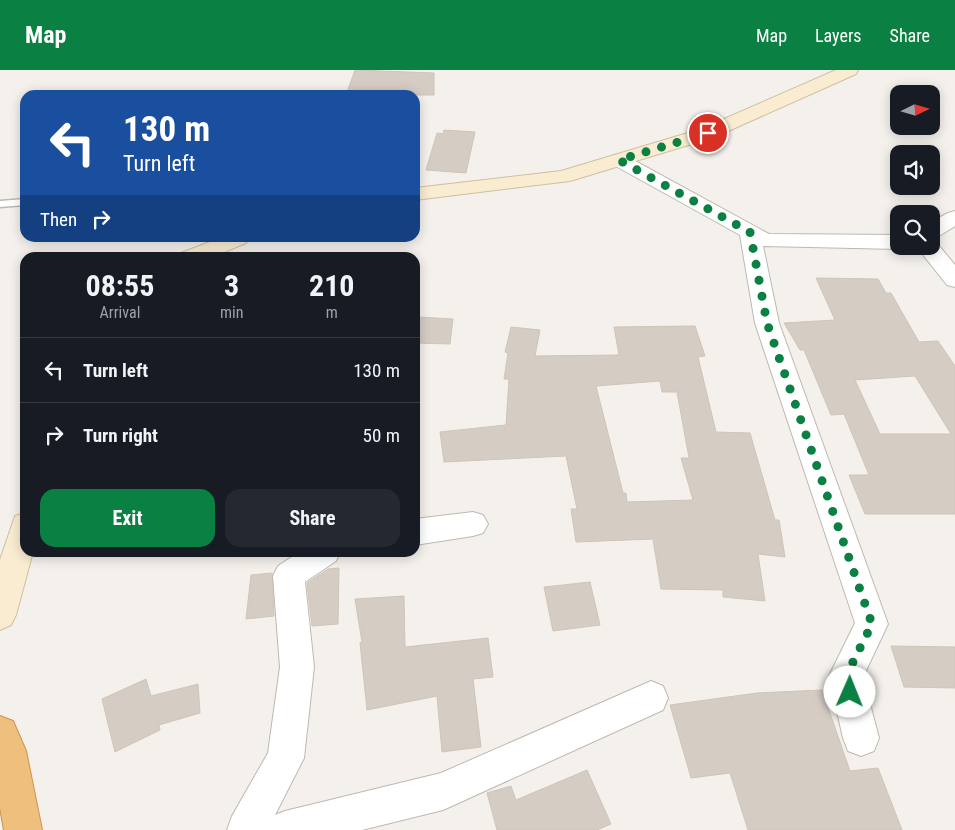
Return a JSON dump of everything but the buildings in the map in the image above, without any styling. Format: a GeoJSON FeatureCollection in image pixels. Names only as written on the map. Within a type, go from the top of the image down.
{"type":"FeatureCollection","features":[{"type":"Feature","properties":{"kind":"highway"},"geometry":{"type":"LineString","coordinates":[[0,734],[8,751],[23,830]]}},
{"type":"Feature","properties":{"kind":"main road"},"geometry":{"type":"LineString","coordinates":[[420,193],[563,177],[708,133],[850,70]]}},
{"type":"Feature","properties":{"kind":"main road"},"geometry":{"type":"LineString","coordinates":[[204,252],[228,242]]}},
{"type":"Feature","properties":{"kind":"main road"},"geometry":{"type":"LineString","coordinates":[[0,615],[20,543]]}},
{"type":"Feature","properties":{"kind":"street"},"geometry":{"type":"LineString","coordinates":[[619,160],[765,240],[890,242]]}},
{"type":"Feature","properties":{"kind":"street"},"geometry":{"type":"LineString","coordinates":[[940,226],[955,217]]}},
{"type":"Feature","properties":{"kind":"street"},"geometry":{"type":"LineString","coordinates":[[750,232],[767,323],[872,624],[846,676],[861,738]]}},
{"type":"Feature","properties":{"kind":"street"},"geometry":{"type":"LineString","coordinates":[[934,255],[955,280]]}},
{"type":"Feature","properties":{"kind":"street"},"geometry":{"type":"LineString","coordinates":[[420,531],[473,524]]}},
{"type":"Feature","properties":{"kind":"street"},"geometry":{"type":"LineString","coordinates":[[246,830],[286,758],[297,667],[289,576],[318,557]]}},
{"type":"Feature","properties":{"kind":"street"},"geometry":{"type":"LineString","coordinates":[[285,830],[443,790],[651,698]]}},
{"type":"Feature","properties":{"kind":"lane"},"geometry":{"type":"LineString","coordinates":[[0,204],[20,202]]}},
{"type":"Feature","properties":{"kind":"route"},"geometry":{"type":"LineString","coordinates":[[708,133],[619,160],[750,232],[767,323],[872,624],[846,676],[850,692]]}}]}
